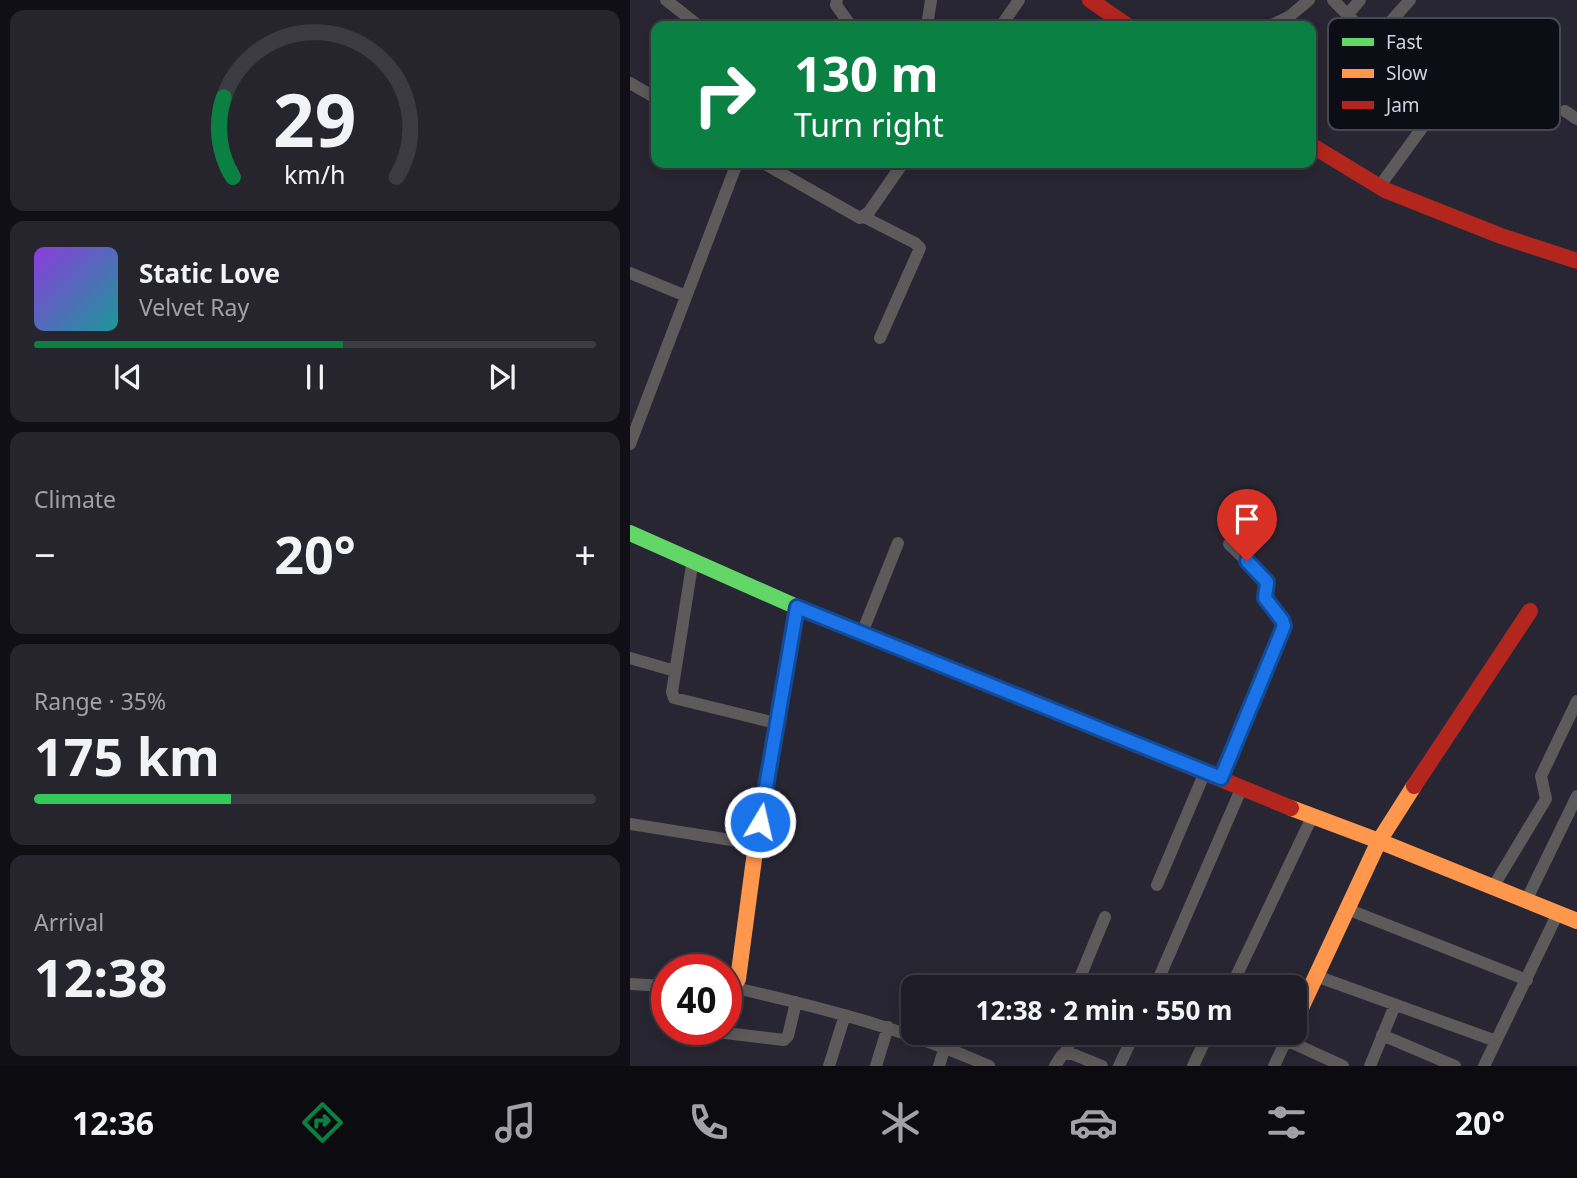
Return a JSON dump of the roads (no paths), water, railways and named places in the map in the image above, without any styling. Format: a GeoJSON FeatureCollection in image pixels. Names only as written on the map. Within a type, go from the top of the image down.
{"type":"FeatureCollection","features":[{"type":"Feature","properties":{"kind":"street"},"geometry":{"type":"LineString","coordinates":[[666,0],[693,21]]}},
{"type":"Feature","properties":{"kind":"street"},"geometry":{"type":"LineString","coordinates":[[837,0],[836,5],[847,21]]}},
{"type":"Feature","properties":{"kind":"street"},"geometry":{"type":"LineString","coordinates":[[928,21],[931,0]]}},
{"type":"Feature","properties":{"kind":"street"},"geometry":{"type":"LineString","coordinates":[[1004,21],[1019,0]]}},
{"type":"Feature","properties":{"kind":"street"},"geometry":{"type":"LineString","coordinates":[[1090,0],[1121,21]]}},
{"type":"Feature","properties":{"kind":"street"},"geometry":{"type":"LineString","coordinates":[[1280,21],[1309,0]]}},
{"type":"Feature","properties":{"kind":"street"},"geometry":{"type":"LineString","coordinates":[[1333,0],[1352,18]]}},
{"type":"Feature","properties":{"kind":"street"},"geometry":{"type":"LineString","coordinates":[[1348,14],[1360,0]]}},
{"type":"Feature","properties":{"kind":"street"},"geometry":{"type":"LineString","coordinates":[[1392,18],[1405,2]]}},
{"type":"Feature","properties":{"kind":"street"},"geometry":{"type":"LineString","coordinates":[[630,83],[651,95]]}},
{"type":"Feature","properties":{"kind":"street"},"geometry":{"type":"LineString","coordinates":[[1565,111],[1577,119]]}},
{"type":"Feature","properties":{"kind":"street"},"geometry":{"type":"LineString","coordinates":[[1380,187],[1421,130]]}},
{"type":"Feature","properties":{"kind":"street"},"geometry":{"type":"LineString","coordinates":[[1316,148],[1380,187],[1502,236],[1577,261]]}},
{"type":"Feature","properties":{"kind":"street"},"geometry":{"type":"LineString","coordinates":[[630,444],[735,168]]}},
{"type":"Feature","properties":{"kind":"street"},"geometry":{"type":"LineString","coordinates":[[772,168],[857,217],[864,217],[920,248],[880,338]]}},
{"type":"Feature","properties":{"kind":"street"},"geometry":{"type":"LineString","coordinates":[[864,217],[900,168]]}},
{"type":"Feature","properties":{"kind":"street"},"geometry":{"type":"LineString","coordinates":[[630,274],[686,296]]}},
{"type":"Feature","properties":{"kind":"street"},"geometry":{"type":"LineString","coordinates":[[630,533],[797,607],[1312,817],[1379,841],[1577,921]]}},
{"type":"Feature","properties":{"kind":"street"},"geometry":{"type":"LineString","coordinates":[[862,633],[898,543]]}},
{"type":"Feature","properties":{"kind":"street"},"geometry":{"type":"LineString","coordinates":[[1221,778],[1284,626],[1265,598],[1265,578],[1228,544]]}},
{"type":"Feature","properties":{"kind":"street"},"geometry":{"type":"LineString","coordinates":[[693,559],[672,692],[674,698],[776,723]]}},
{"type":"Feature","properties":{"kind":"street"},"geometry":{"type":"LineString","coordinates":[[742,954],[776,723],[797,607]]}},
{"type":"Feature","properties":{"kind":"street"},"geometry":{"type":"LineString","coordinates":[[1307,995],[1379,841],[1530,611]]}},
{"type":"Feature","properties":{"kind":"street"},"geometry":{"type":"LineString","coordinates":[[630,658],[675,671]]}},
{"type":"Feature","properties":{"kind":"street"},"geometry":{"type":"LineString","coordinates":[[1493,887],[1546,799],[1541,776],[1577,701]]}},
{"type":"Feature","properties":{"kind":"street"},"geometry":{"type":"LineString","coordinates":[[1157,885],[1205,772]]}},
{"type":"Feature","properties":{"kind":"street"},"geometry":{"type":"LineString","coordinates":[[1159,975],[1242,787]]}},
{"type":"Feature","properties":{"kind":"street"},"geometry":{"type":"LineString","coordinates":[[1526,901],[1577,796]]}},
{"type":"Feature","properties":{"kind":"street"},"geometry":{"type":"LineString","coordinates":[[1237,975],[1312,817]]}},
{"type":"Feature","properties":{"kind":"street"},"geometry":{"type":"LineString","coordinates":[[630,824],[757,844]]}},
{"type":"Feature","properties":{"kind":"street"},"geometry":{"type":"LineString","coordinates":[[1347,909],[1527,980]]}},
{"type":"Feature","properties":{"kind":"street"},"geometry":{"type":"LineString","coordinates":[[1484,1066],[1558,913]]}},
{"type":"Feature","properties":{"kind":"street"},"geometry":{"type":"LineString","coordinates":[[1081,975],[1105,917]]}},
{"type":"Feature","properties":{"kind":"street"},"geometry":{"type":"LineString","coordinates":[[1316,976],[1496,1041]]}},
{"type":"Feature","properties":{"kind":"street"},"geometry":{"type":"LineString","coordinates":[[630,984],[651,985]]}},
{"type":"Feature","properties":{"kind":"street"},"geometry":{"type":"LineString","coordinates":[[742,990],[888,1027],[946,1046],[989,1066]]}},
{"type":"Feature","properties":{"kind":"street"},"geometry":{"type":"LineString","coordinates":[[742,1035],[784,1040],[788,1036],[796,1002]]}},
{"type":"Feature","properties":{"kind":"street"},"geometry":{"type":"LineString","coordinates":[[1370,1066],[1395,1005]]}},
{"type":"Feature","properties":{"kind":"street"},"geometry":{"type":"LineString","coordinates":[[829,1066],[845,1015]]}},
{"type":"Feature","properties":{"kind":"street"},"geometry":{"type":"LineString","coordinates":[[876,1066],[888,1027]]}},
{"type":"Feature","properties":{"kind":"street"},"geometry":{"type":"LineString","coordinates":[[1382,1035],[1455,1066]]}},
{"type":"Feature","properties":{"kind":"street"},"geometry":{"type":"LineString","coordinates":[[1055,1066],[1069,1045]]}},
{"type":"Feature","properties":{"kind":"street"},"geometry":{"type":"LineString","coordinates":[[1119,1066],[1129,1045]]}},
{"type":"Feature","properties":{"kind":"street"},"geometry":{"type":"LineString","coordinates":[[1194,1066],[1203,1045]]}},
{"type":"Feature","properties":{"kind":"street"},"geometry":{"type":"LineString","coordinates":[[1274,1066],[1284,1045]]}},
{"type":"Feature","properties":{"kind":"street"},"geometry":{"type":"LineString","coordinates":[[1304,1045],[1343,1066]]}},
{"type":"Feature","properties":{"kind":"street"},"geometry":{"type":"LineString","coordinates":[[939,1066],[946,1046]]}},
{"type":"Feature","properties":{"kind":"street"},"geometry":{"type":"LineString","coordinates":[[1065,1053],[1102,1066]]}}]}
